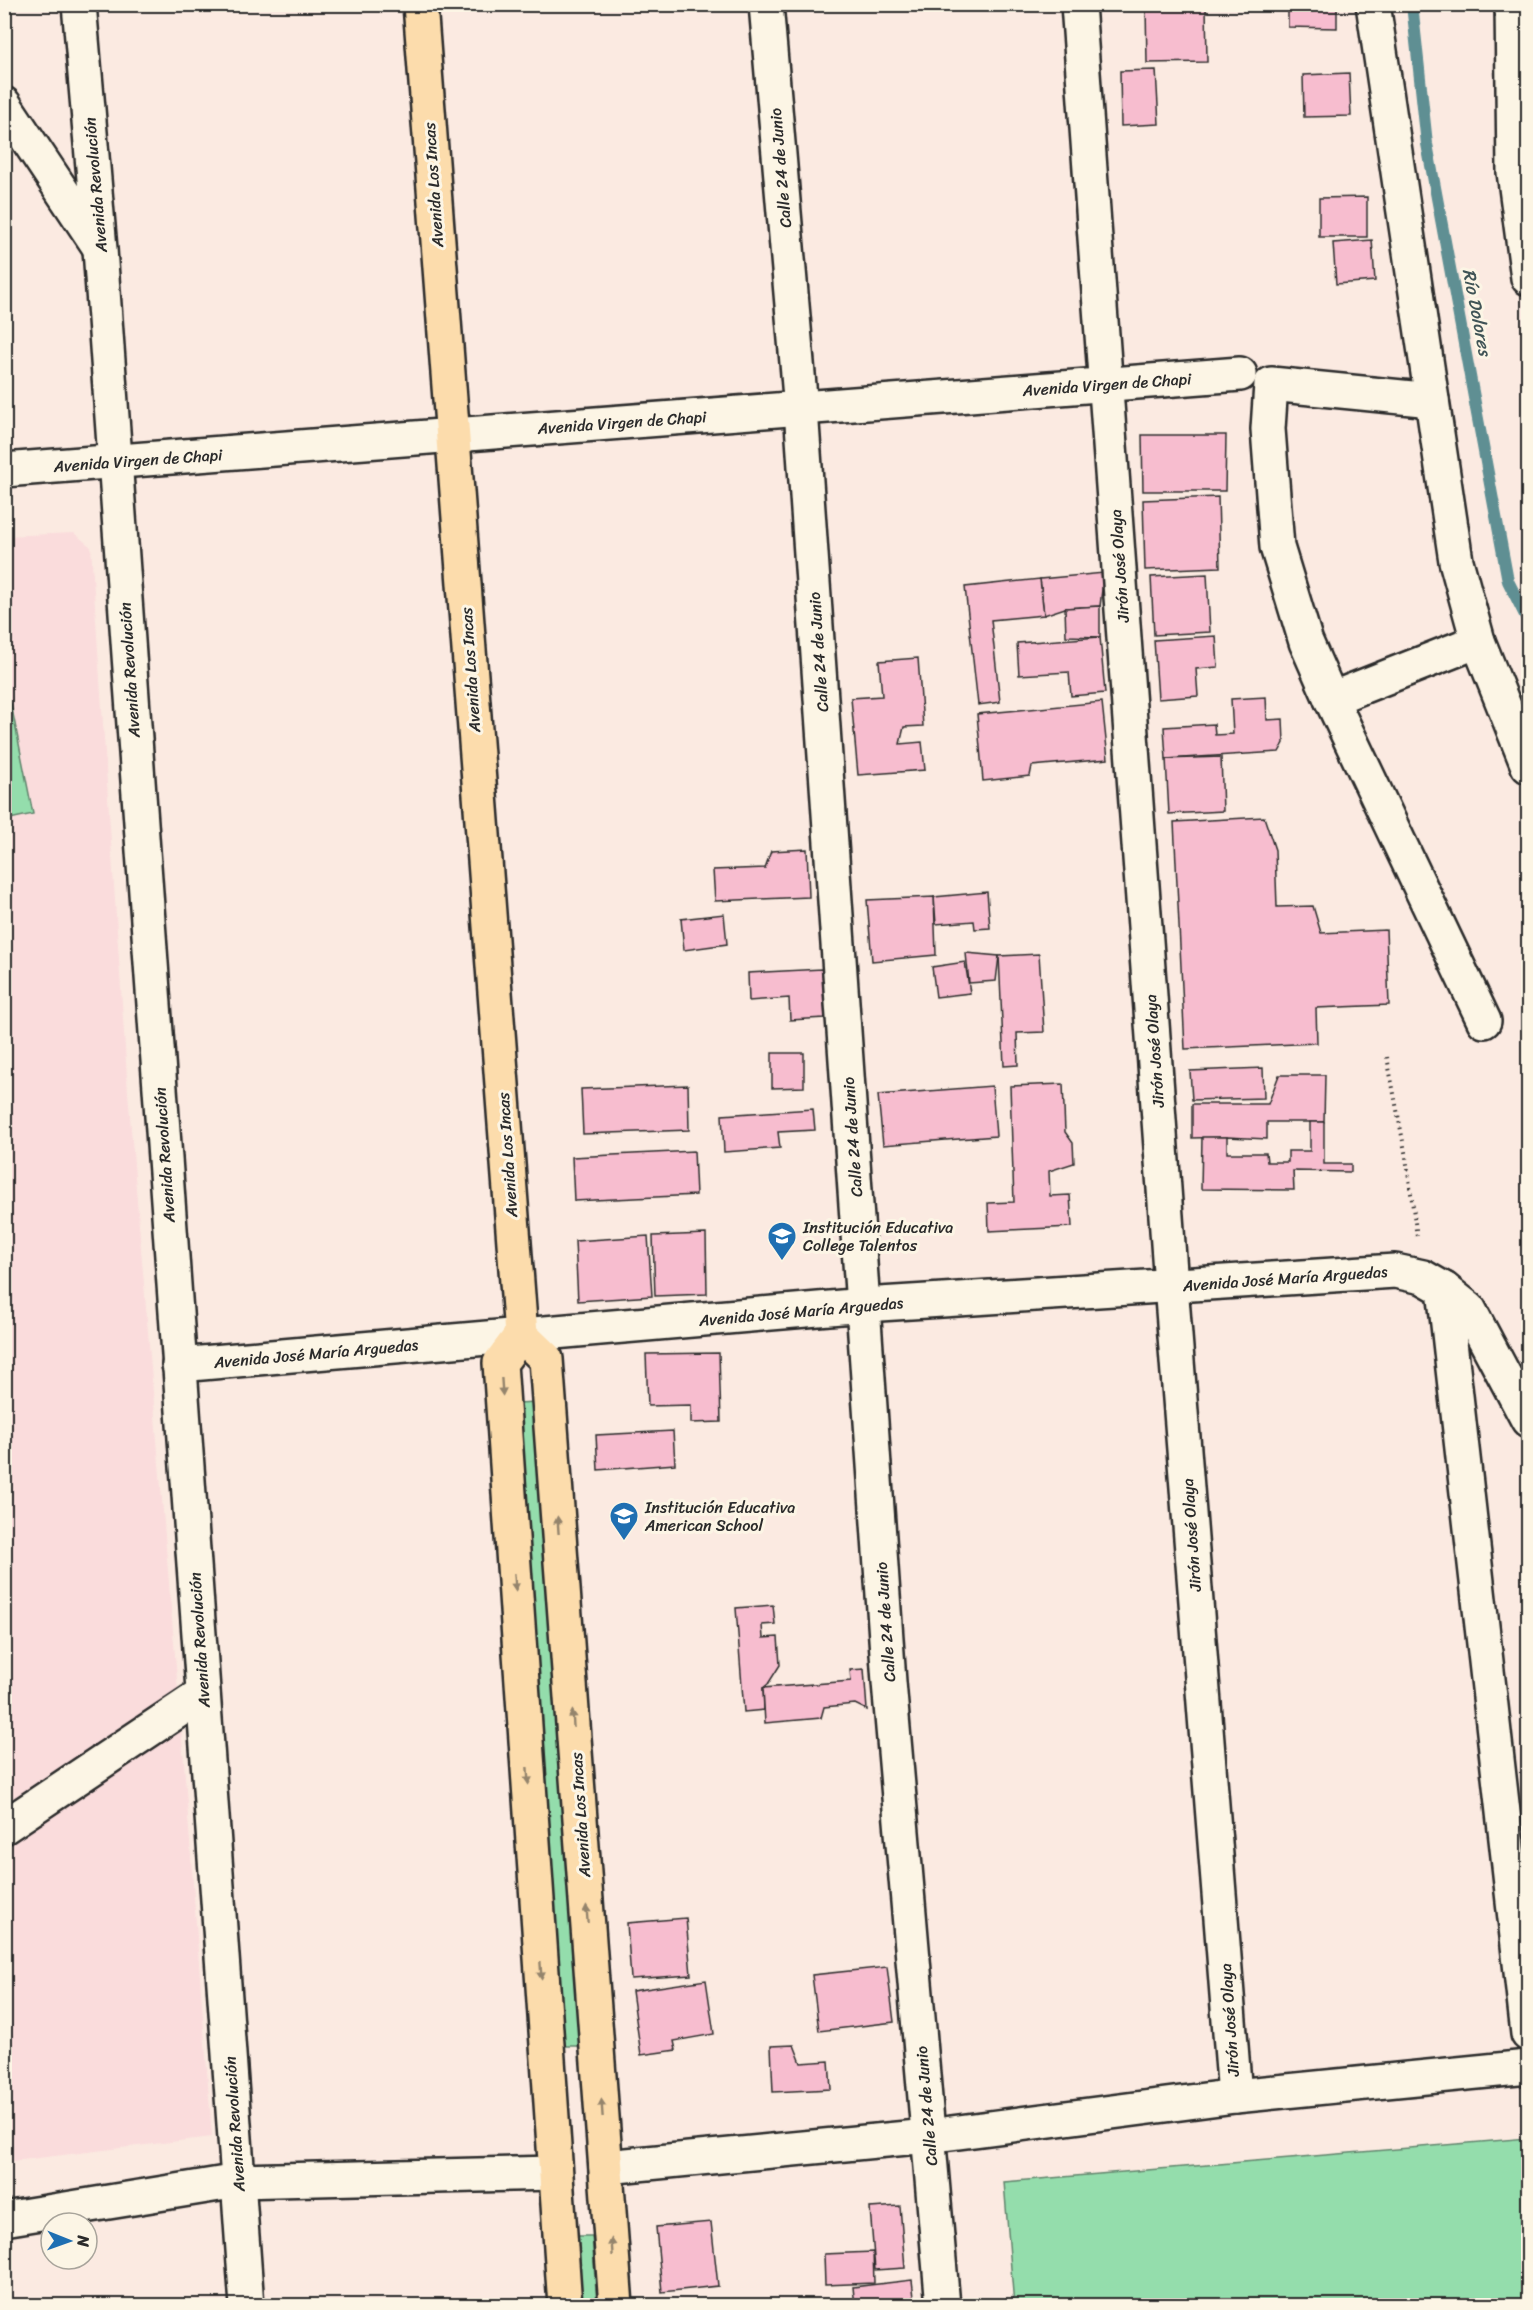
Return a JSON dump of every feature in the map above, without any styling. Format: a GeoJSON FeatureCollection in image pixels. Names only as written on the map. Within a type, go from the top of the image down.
{"type":"FeatureCollection","features":[{"type":"Feature","properties":{"kind":"main road","name":"Avenida Los Incas"},"geometry":{"type":"LineString","coordinates":[[420,4],[520,1335],[546,1359],[616,2306]]}},
{"type":"Feature","properties":{"kind":"main road"},"geometry":{"type":"LineString","coordinates":[[520,1335],[500,1363],[565,2306]]}},
{"type":"Feature","properties":{"kind":"street","name":"Avenida Revolución"},"geometry":{"type":"LineString","coordinates":[[79,4],[100,249],[247,2306]]}},
{"type":"Feature","properties":{"kind":"street","name":"Calle 24 de Junio"},"geometry":{"type":"LineString","coordinates":[[766,4],[801,409],[889,1682],[943,2306]]}},
{"type":"Feature","properties":{"kind":"street","name":"Jirón José Olaya"},"geometry":{"type":"LineString","coordinates":[[1078,4],[1234,2096]]}},
{"type":"Feature","properties":{"kind":"street"},"geometry":{"type":"LineString","coordinates":[[1373,4],[1456,561],[1478,641],[1528,766]]}},
{"type":"Feature","properties":{"kind":"street"},"geometry":{"type":"LineString","coordinates":[[1512,4],[1528,278]]}},
{"type":"Feature","properties":{"kind":"street"},"geometry":{"type":"LineString","coordinates":[[4,104],[100,249]]}},
{"type":"Feature","properties":{"kind":"street","name":"Avenida Virgen de Chapi"},"geometry":{"type":"LineString","coordinates":[[4,470],[1240,374]]}},
{"type":"Feature","properties":{"kind":"street"},"geometry":{"type":"LineString","coordinates":[[1432,400],[1271,384],[1268,429],[1277,548],[1306,642],[1484,1021]]}},
{"type":"Feature","properties":{"kind":"street"},"geometry":{"type":"LineString","coordinates":[[1331,699],[1478,641]]}},
{"type":"Feature","properties":{"kind":"street","name":"Avenida José María Arguedas"},"geometry":{"type":"LineString","coordinates":[[179,1365],[864,1305],[1363,1272],[1395,1271],[1433,1283]]}},
{"type":"Feature","properties":{"kind":"street"},"geometry":{"type":"LineString","coordinates":[[1433,1283],[1469,1309],[1528,1420]]}},
{"type":"Feature","properties":{"kind":"street"},"geometry":{"type":"LineString","coordinates":[[1433,1283],[1528,2034]]}},
{"type":"Feature","properties":{"kind":"street"},"geometry":{"type":"LineString","coordinates":[[4,1827],[203,1694]]}},
{"type":"Feature","properties":{"kind":"street"},"geometry":{"type":"LineString","coordinates":[[606,2167],[928,2136],[1234,2096],[1528,2067]]}},
{"type":"Feature","properties":{"kind":"street"},"geometry":{"type":"LineString","coordinates":[[4,2219],[238,2181],[555,2173]]}},
{"type":"Feature","properties":{"kind":"path"},"geometry":{"type":"LineString","coordinates":[[1387,1057],[1433,1283]]}},
{"type":"Feature","properties":{"kind":"shaded area"},"geometry":{"type":"Polygon","coordinates":[[[74,533],[91,547],[128,1092],[184,1763],[212,2137],[5,2162],[4,536],[74,533]]]}},
{"type":"Feature","properties":{"kind":"green space"},"geometry":{"type":"Polygon","coordinates":[[[11,704],[33,814],[5,820],[5,706],[11,704]]]}},
{"type":"Feature","properties":{"kind":"green space"},"geometry":{"type":"Polygon","coordinates":[[[536,1402],[581,2046],[562,2046],[518,1403],[536,1402]]]}},
{"type":"Feature","properties":{"kind":"green space"},"geometry":{"type":"Polygon","coordinates":[[[1528,2138],[1528,2305],[1014,2305],[1004,2182],[1528,2138]]]}},
{"type":"Feature","properties":{"kind":"green space"},"geometry":{"type":"Polygon","coordinates":[[[577,2236],[592,2236],[597,2305],[582,2305],[577,2236]]]}},
{"type":"Feature","properties":{"kind":"building"},"geometry":{"type":"Polygon","coordinates":[[[1288,5],[1337,5],[1337,28],[1288,27],[1288,5]]]}},
{"type":"Feature","properties":{"kind":"building"},"geometry":{"type":"Polygon","coordinates":[[[1206,6],[1207,62],[1147,63],[1146,7],[1206,6]]]}},
{"type":"Feature","properties":{"kind":"building"},"geometry":{"type":"Polygon","coordinates":[[[1156,70],[1159,124],[1121,126],[1120,71],[1156,70]]]}},
{"type":"Feature","properties":{"kind":"building"},"geometry":{"type":"Polygon","coordinates":[[[1349,73],[1351,116],[1304,117],[1303,75],[1349,73]]]}},
{"type":"Feature","properties":{"kind":"building"},"geometry":{"type":"Polygon","coordinates":[[[1367,197],[1367,237],[1319,237],[1319,198],[1367,197]]]}},
{"type":"Feature","properties":{"kind":"building"},"geometry":{"type":"Polygon","coordinates":[[[1372,240],[1375,281],[1336,284],[1333,243],[1372,240]]]}},
{"type":"Feature","properties":{"kind":"building"},"geometry":{"type":"Polygon","coordinates":[[[1142,435],[1226,435],[1225,491],[1143,491],[1142,435]]]}},
{"type":"Feature","properties":{"kind":"building"},"geometry":{"type":"Polygon","coordinates":[[[1218,497],[1220,567],[1145,570],[1143,500],[1218,497]]]}},
{"type":"Feature","properties":{"kind":"building"},"geometry":{"type":"Polygon","coordinates":[[[1104,573],[1100,606],[1065,608],[1044,615],[1040,579],[1104,573]]]}},
{"type":"Feature","properties":{"kind":"building"},"geometry":{"type":"Polygon","coordinates":[[[1207,574],[1210,632],[1154,635],[1151,577],[1207,574]]]}},
{"type":"Feature","properties":{"kind":"building"},"geometry":{"type":"Polygon","coordinates":[[[1040,579],[1044,615],[991,620],[1000,702],[978,705],[965,587],[1040,579]]]}},
{"type":"Feature","properties":{"kind":"building"},"geometry":{"type":"Polygon","coordinates":[[[1100,606],[1100,637],[1066,636],[1065,608],[1100,606]]]}},
{"type":"Feature","properties":{"kind":"building"},"geometry":{"type":"Polygon","coordinates":[[[1216,636],[1218,667],[1196,669],[1198,696],[1158,699],[1154,640],[1216,636]]]}},
{"type":"Feature","properties":{"kind":"building"},"geometry":{"type":"Polygon","coordinates":[[[1100,637],[1105,693],[1071,696],[1069,672],[1019,675],[1017,643],[1100,637]]]}},
{"type":"Feature","properties":{"kind":"building"},"geometry":{"type":"Polygon","coordinates":[[[918,658],[923,726],[904,727],[900,744],[922,742],[925,770],[858,775],[851,698],[882,696],[879,661],[918,658]]]}},
{"type":"Feature","properties":{"kind":"building"},"geometry":{"type":"Polygon","coordinates":[[[1266,697],[1267,720],[1283,719],[1284,743],[1279,752],[1166,759],[1164,727],[1214,724],[1215,735],[1233,734],[1231,699],[1266,697]]]}},
{"type":"Feature","properties":{"kind":"building"},"geometry":{"type":"Polygon","coordinates":[[[1102,702],[1108,759],[1032,766],[1030,776],[983,781],[977,714],[1102,702]]]}},
{"type":"Feature","properties":{"kind":"building"},"geometry":{"type":"Polygon","coordinates":[[[1221,757],[1223,811],[1169,814],[1166,759],[1221,757]]]}},
{"type":"Feature","properties":{"kind":"building"},"geometry":{"type":"Polygon","coordinates":[[[1264,817],[1275,850],[1277,907],[1313,906],[1321,933],[1386,930],[1389,1005],[1316,1008],[1317,1043],[1185,1049],[1174,822],[1264,817]]]}},
{"type":"Feature","properties":{"kind":"building"},"geometry":{"type":"Polygon","coordinates":[[[807,849],[809,897],[715,901],[713,870],[765,868],[771,851],[807,849]]]}},
{"type":"Feature","properties":{"kind":"building"},"geometry":{"type":"Polygon","coordinates":[[[987,892],[990,928],[975,929],[974,921],[936,924],[934,897],[987,892]]]}},
{"type":"Feature","properties":{"kind":"building"},"geometry":{"type":"Polygon","coordinates":[[[934,897],[936,955],[872,961],[867,900],[934,897]]]}},
{"type":"Feature","properties":{"kind":"building"},"geometry":{"type":"Polygon","coordinates":[[[724,914],[727,944],[684,950],[681,919],[724,914]]]}},
{"type":"Feature","properties":{"kind":"building"},"geometry":{"type":"Polygon","coordinates":[[[966,953],[999,956],[996,981],[969,983],[966,953]]]}},
{"type":"Feature","properties":{"kind":"building"},"geometry":{"type":"Polygon","coordinates":[[[1039,954],[1044,1032],[1017,1033],[1018,1065],[1004,1066],[999,956],[1039,954]]]}},
{"type":"Feature","properties":{"kind":"building"},"geometry":{"type":"Polygon","coordinates":[[[965,962],[970,993],[936,997],[932,967],[965,962]]]}},
{"type":"Feature","properties":{"kind":"building"},"geometry":{"type":"Polygon","coordinates":[[[822,969],[825,1018],[790,1020],[789,998],[749,1001],[748,973],[822,969]]]}},
{"type":"Feature","properties":{"kind":"building"},"geometry":{"type":"Polygon","coordinates":[[[772,1053],[804,1053],[804,1087],[772,1088],[772,1053]]]}},
{"type":"Feature","properties":{"kind":"building"},"geometry":{"type":"Polygon","coordinates":[[[1263,1068],[1264,1098],[1192,1100],[1190,1071],[1263,1068]]]}},
{"type":"Feature","properties":{"kind":"building"},"geometry":{"type":"Polygon","coordinates":[[[1279,1075],[1325,1075],[1324,1122],[1267,1122],[1267,1139],[1192,1138],[1192,1104],[1268,1104],[1279,1075]]]}},
{"type":"Feature","properties":{"kind":"building"},"geometry":{"type":"Polygon","coordinates":[[[1063,1084],[1065,1132],[1073,1143],[1074,1163],[1049,1171],[1050,1196],[1070,1195],[1072,1227],[989,1231],[988,1203],[1014,1202],[1010,1086],[1063,1084]]]}},
{"type":"Feature","properties":{"kind":"building"},"geometry":{"type":"Polygon","coordinates":[[[688,1085],[689,1130],[583,1134],[581,1089],[688,1085]]]}},
{"type":"Feature","properties":{"kind":"building"},"geometry":{"type":"Polygon","coordinates":[[[992,1086],[996,1136],[883,1145],[878,1095],[992,1086]]]}},
{"type":"Feature","properties":{"kind":"building"},"geometry":{"type":"Polygon","coordinates":[[[813,1109],[815,1130],[778,1132],[780,1148],[724,1152],[722,1115],[813,1109]]]}},
{"type":"Feature","properties":{"kind":"building"},"geometry":{"type":"Polygon","coordinates":[[[1310,1122],[1324,1122],[1324,1164],[1351,1164],[1351,1172],[1293,1171],[1294,1190],[1201,1189],[1202,1137],[1227,1137],[1227,1153],[1266,1153],[1267,1162],[1288,1162],[1288,1151],[1310,1151],[1310,1122]]]}},
{"type":"Feature","properties":{"kind":"building"},"geometry":{"type":"Polygon","coordinates":[[[694,1151],[696,1195],[574,1201],[572,1157],[694,1151]]]}},
{"type":"Feature","properties":{"kind":"building"},"geometry":{"type":"Polygon","coordinates":[[[706,1234],[707,1294],[655,1296],[653,1236],[706,1234]]]}},
{"type":"Feature","properties":{"kind":"building"},"geometry":{"type":"Polygon","coordinates":[[[648,1236],[652,1296],[578,1301],[575,1241],[648,1236]]]}},
{"type":"Feature","properties":{"kind":"building"},"geometry":{"type":"Polygon","coordinates":[[[719,1353],[721,1422],[691,1423],[691,1405],[648,1406],[646,1354],[719,1353]]]}},
{"type":"Feature","properties":{"kind":"building"},"geometry":{"type":"Polygon","coordinates":[[[673,1431],[675,1464],[598,1470],[596,1435],[673,1431]]]}},
{"type":"Feature","properties":{"kind":"building"},"geometry":{"type":"Polygon","coordinates":[[[773,1605],[775,1624],[762,1625],[763,1638],[778,1637],[780,1665],[763,1688],[764,1710],[744,1712],[736,1608],[773,1605]]]}},
{"type":"Feature","properties":{"kind":"building"},"geometry":{"type":"Polygon","coordinates":[[[864,1669],[867,1710],[855,1704],[824,1707],[821,1718],[765,1723],[763,1688],[851,1681],[850,1670],[864,1669]]]}},
{"type":"Feature","properties":{"kind":"building"},"geometry":{"type":"Polygon","coordinates":[[[686,1918],[691,1975],[631,1979],[627,1923],[686,1918]]]}},
{"type":"Feature","properties":{"kind":"building"},"geometry":{"type":"Polygon","coordinates":[[[887,1967],[894,2022],[819,2031],[812,1975],[887,1967]]]}},
{"type":"Feature","properties":{"kind":"building"},"geometry":{"type":"Polygon","coordinates":[[[706,1980],[714,2034],[674,2041],[676,2050],[641,2055],[632,1991],[706,1980]]]}},
{"type":"Feature","properties":{"kind":"building"},"geometry":{"type":"Polygon","coordinates":[[[794,2045],[801,2063],[829,2061],[831,2089],[773,2092],[771,2046],[794,2045]]]}},
{"type":"Feature","properties":{"kind":"building"},"geometry":{"type":"Polygon","coordinates":[[[900,2206],[905,2268],[875,2270],[870,2208],[900,2206]]]}},
{"type":"Feature","properties":{"kind":"building"},"geometry":{"type":"Polygon","coordinates":[[[711,2222],[718,2286],[662,2292],[656,2227],[711,2222]]]}},
{"type":"Feature","properties":{"kind":"building"},"geometry":{"type":"Polygon","coordinates":[[[873,2252],[874,2283],[825,2285],[824,2254],[873,2252]]]}},
{"type":"Feature","properties":{"kind":"building"},"geometry":{"type":"Polygon","coordinates":[[[912,2280],[915,2306],[855,2306],[853,2287],[912,2280]]]}},
{"type":"Feature","properties":{"kind":"waterway","name":"Río Dolores"},"geometry":{"type":"LineString","coordinates":[[1412,4],[1427,144],[1508,581],[1528,621]]}},
{"type":"Feature","properties":{"kind":"place","name":"Institución Educativa College Talentos"},"geometry":{"type":"Point","coordinates":[782,1262]}},
{"type":"Feature","properties":{"kind":"place","name":"Institución Educativa American School"},"geometry":{"type":"Point","coordinates":[624,1542]}}]}
